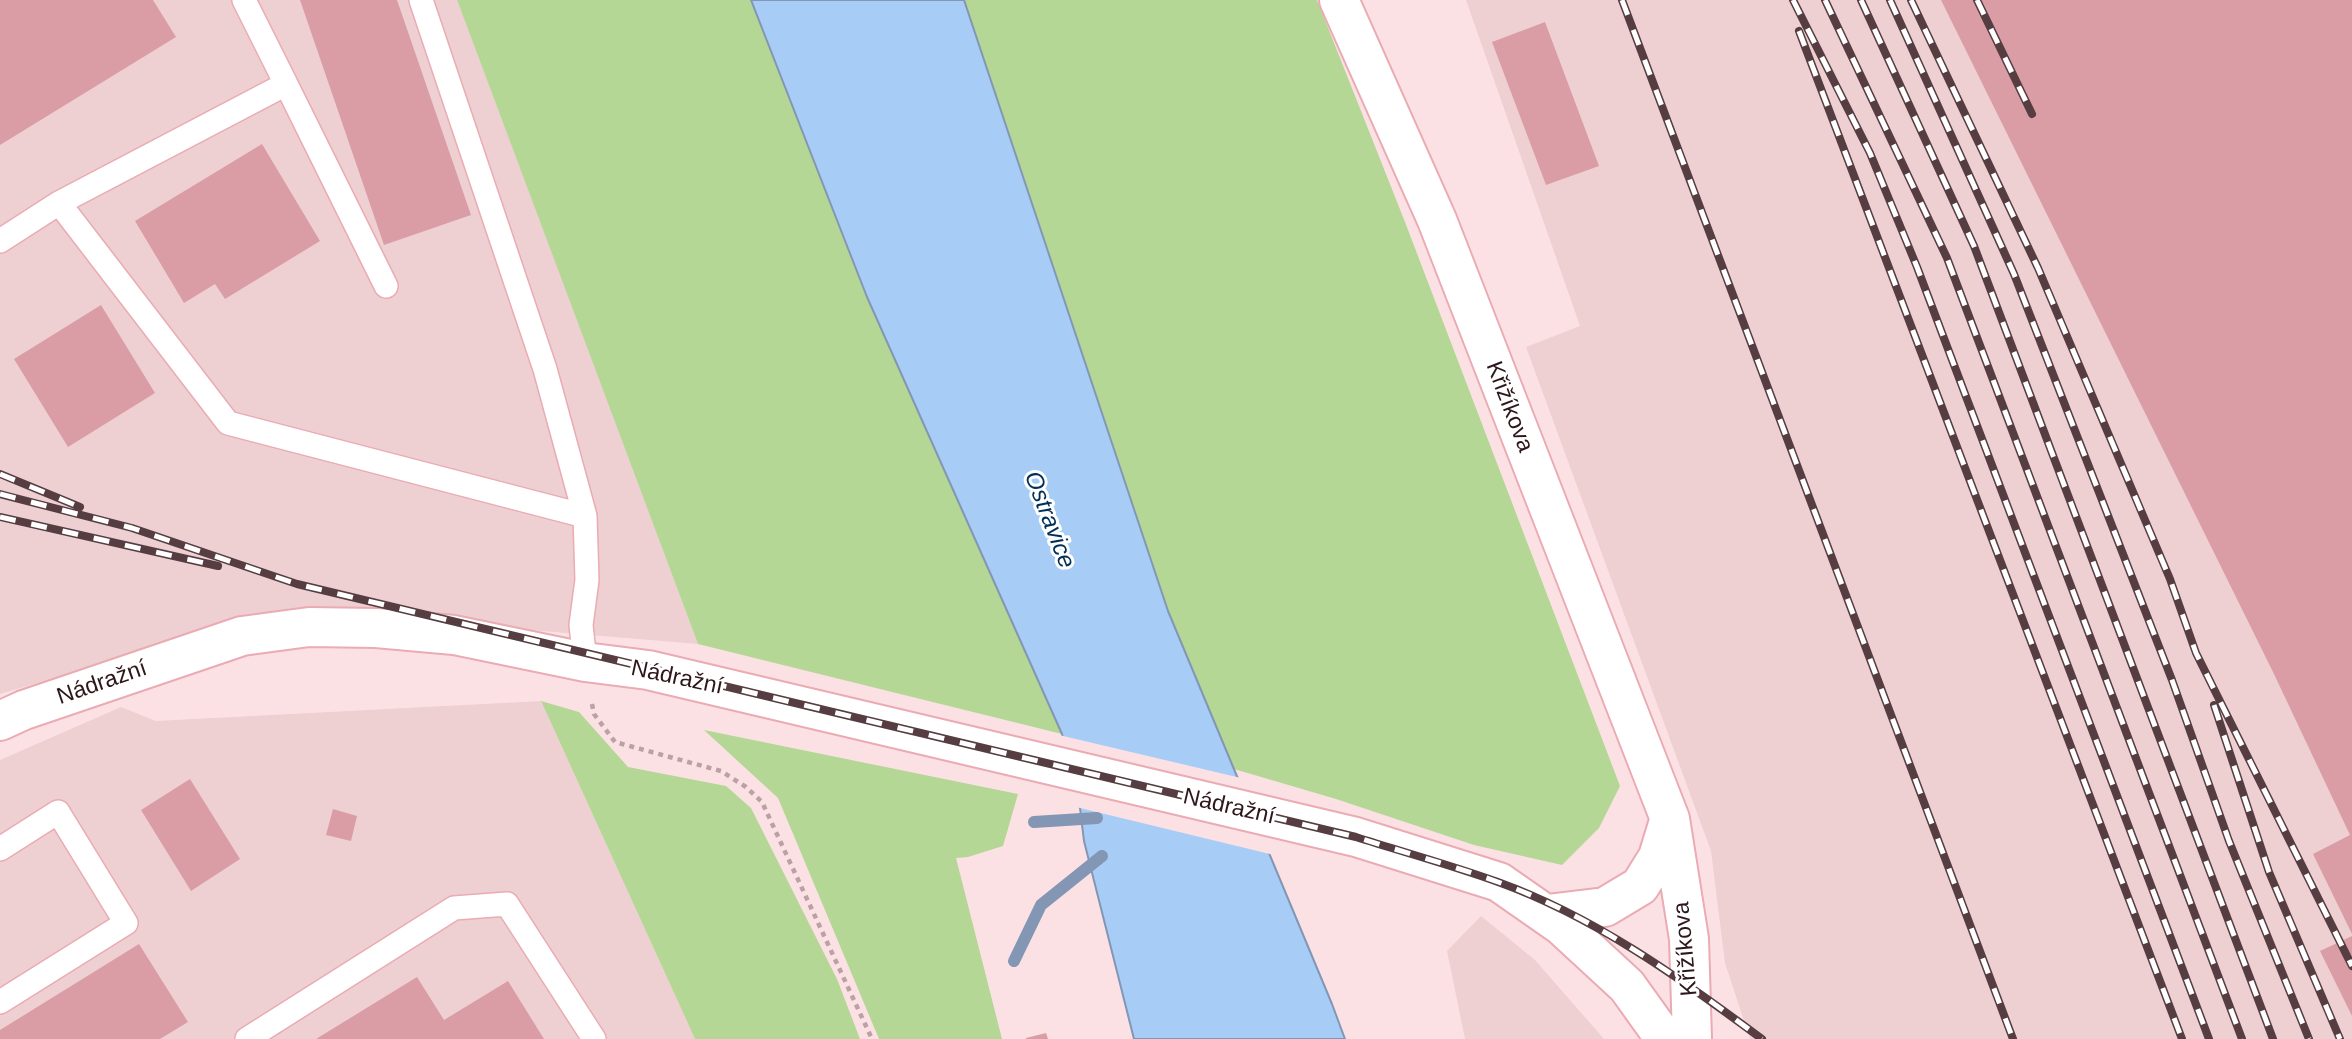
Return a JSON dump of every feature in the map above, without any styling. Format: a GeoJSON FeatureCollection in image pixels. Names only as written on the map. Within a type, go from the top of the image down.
{"type":"FeatureCollection","features":[{"type":"Feature","properties":{"kind":"street","name":"Křižíkova"},"geometry":{"type":"LineString","coordinates":[[1339,0],[1437,220],[1670,818],[1689,939],[1692,1039]]}},
{"type":"Feature","properties":{"kind":"street","name":"Nádražní"},"geometry":{"type":"LineString","coordinates":[[0,721],[24,710],[243,636],[310,627],[376,628],[454,635],[584,662],[649,670],[1356,837]]}},
{"type":"Feature","properties":{"kind":"street","name":"Křižíkova"},"geometry":{"type":"LineString","coordinates":[[1547,915],[1605,907],[1640,886],[1658,858],[1670,818]]}},
{"type":"Feature","properties":{"kind":"street","name":"Křižíkova"},"geometry":{"type":"LineString","coordinates":[[1356,837],[1499,882],[1562,926],[1627,986],[1665,1039]]}},
{"type":"Feature","properties":{"kind":"lane"},"geometry":{"type":"LineString","coordinates":[[244,0],[386,286]]}},
{"type":"Feature","properties":{"kind":"lane"},"geometry":{"type":"LineString","coordinates":[[421,0],[545,369],[584,516],[587,580],[581,625],[584,662]]}},
{"type":"Feature","properties":{"kind":"lane"},"geometry":{"type":"LineString","coordinates":[[0,241],[59,203],[286,84]]}},
{"type":"Feature","properties":{"kind":"lane"},"geometry":{"type":"LineString","coordinates":[[59,203],[228,423],[584,516]]}},
{"type":"Feature","properties":{"kind":"lane"},"geometry":{"type":"LineString","coordinates":[[0,849],[58,813],[126,923],[0,1002]]}},
{"type":"Feature","properties":{"kind":"lane"},"geometry":{"type":"LineString","coordinates":[[247,1039],[454,908],[508,904],[594,1039]]}},
{"type":"Feature","properties":{"kind":"path"},"geometry":{"type":"LineString","coordinates":[[584,662],[594,714],[615,742],[721,771],[746,787],[762,802],[872,1039]]}},
{"type":"Feature","properties":{"kind":"shaded area"},"geometry":{"type":"Polygon","coordinates":[[[0,0],[457,0],[698,644],[289,610],[0,694],[0,0]]]}},
{"type":"Feature","properties":{"kind":"shaded area"},"geometry":{"type":"Polygon","coordinates":[[[1466,0],[2352,0],[2352,1039],[1750,1039],[1725,963],[1711,851],[1526,347],[1580,326],[1466,0]]]}},
{"type":"Feature","properties":{"kind":"shaded area"},"geometry":{"type":"Polygon","coordinates":[[[541,701],[695,1039],[0,1039],[0,760],[121,707],[156,721],[541,701]]]}},
{"type":"Feature","properties":{"kind":"shaded area"},"geometry":{"type":"Polygon","coordinates":[[[1481,916],[1535,960],[1604,1039],[1465,1039],[1447,951],[1481,916]]]}},
{"type":"Feature","properties":{"kind":"green space"},"geometry":{"type":"Polygon","coordinates":[[[457,0],[751,0],[867,297],[1062,734],[698,644],[457,0]]]}},
{"type":"Feature","properties":{"kind":"green space"},"geometry":{"type":"Polygon","coordinates":[[[964,0],[1317,0],[1405,222],[1620,786],[1599,828],[1562,865],[1474,845],[1336,799],[1234,769],[1168,611],[964,0]]]}},
{"type":"Feature","properties":{"kind":"green space"},"geometry":{"type":"Polygon","coordinates":[[[541,701],[579,712],[628,767],[726,786],[751,808],[837,979],[860,1039],[695,1039],[541,701]]]}},
{"type":"Feature","properties":{"kind":"green space"},"geometry":{"type":"Polygon","coordinates":[[[704,730],[1018,794],[1003,846],[956,858],[1002,1039],[879,1039],[778,798],[704,730]]]}},
{"type":"Feature","properties":{"kind":"water","name":"Ostravice"},"geometry":{"type":"Polygon","coordinates":[[[751,0],[964,0],[1168,611],[1345,1039],[1134,1039],[1084,841],[1080,808],[1062,734],[867,297],[751,0]]]}},
{"type":"Feature","properties":{"kind":"pier"},"geometry":{"type":"Polygon","coordinates":[[[1059,735],[1241,778],[1274,855],[1076,807],[1059,735]]]}},
{"type":"Feature","properties":{"kind":"building"},"geometry":{"type":"Polygon","coordinates":[[[0,0],[153,0],[176,37],[0,145],[0,0]]]}},
{"type":"Feature","properties":{"kind":"building"},"geometry":{"type":"Polygon","coordinates":[[[300,0],[397,0],[471,215],[384,245],[300,0]]]}},
{"type":"Feature","properties":{"kind":"building"},"geometry":{"type":"Polygon","coordinates":[[[1941,0],[2352,0],[2352,934],[2313,854],[2350,835],[2273,672],[1941,0]]]}},
{"type":"Feature","properties":{"kind":"building"},"geometry":{"type":"Polygon","coordinates":[[[1545,22],[1599,166],[1546,185],[1492,42],[1545,22]]]}},
{"type":"Feature","properties":{"kind":"building"},"geometry":{"type":"Polygon","coordinates":[[[262,144],[320,241],[225,299],[215,284],[184,303],[135,221],[262,144]]]}},
{"type":"Feature","properties":{"kind":"building"},"geometry":{"type":"Polygon","coordinates":[[[101,305],[155,393],[68,447],[14,359],[101,305]]]}},
{"type":"Feature","properties":{"kind":"building"},"geometry":{"type":"Polygon","coordinates":[[[190,779],[240,859],[191,891],[141,810],[190,779]]]}},
{"type":"Feature","properties":{"kind":"building"},"geometry":{"type":"Polygon","coordinates":[[[333,809],[357,816],[351,841],[326,835],[333,809]]]}},
{"type":"Feature","properties":{"kind":"building"},"geometry":{"type":"Polygon","coordinates":[[[2352,936],[2352,1016],[2320,951],[2352,936]]]}},
{"type":"Feature","properties":{"kind":"building"},"geometry":{"type":"Polygon","coordinates":[[[139,944],[188,1022],[160,1039],[0,1039],[0,1030],[139,944]]]}},
{"type":"Feature","properties":{"kind":"building"},"geometry":{"type":"Polygon","coordinates":[[[417,977],[444,1020],[508,981],[544,1039],[316,1039],[417,977]]]}},
{"type":"Feature","properties":{"kind":"building"},"geometry":{"type":"Polygon","coordinates":[[[1046,1033],[1048,1039],[1026,1039],[1026,1038],[1046,1033]]]}},
{"type":"Feature","properties":{"kind":"waterway"},"geometry":{"type":"LineString","coordinates":[[1034,822],[1097,818]]}},
{"type":"Feature","properties":{"kind":"waterway"},"geometry":{"type":"LineString","coordinates":[[1014,961],[1041,905],[1102,856]]}},
{"type":"Feature","properties":{"kind":"railway"},"geometry":{"type":"LineString","coordinates":[[1622,0],[2013,1039]]}},
{"type":"Feature","properties":{"kind":"railway"},"geometry":{"type":"LineString","coordinates":[[1793,0],[1870,153],[1917,267],[2209,1039]]}},
{"type":"Feature","properties":{"kind":"railway"},"geometry":{"type":"LineString","coordinates":[[1825,0],[1947,258],[2242,1039]]}},
{"type":"Feature","properties":{"kind":"railway"},"geometry":{"type":"LineString","coordinates":[[1861,0],[1974,246],[2273,1039]]}},
{"type":"Feature","properties":{"kind":"railway"},"geometry":{"type":"LineString","coordinates":[[1890,0],[2014,274],[2172,680],[2229,841],[2309,1039]]}},
{"type":"Feature","properties":{"kind":"railway"},"geometry":{"type":"LineString","coordinates":[[1911,0],[2038,268],[2170,579],[2196,653],[2352,966]]}},
{"type":"Feature","properties":{"kind":"railway"},"geometry":{"type":"LineString","coordinates":[[1977,0],[2032,114]]}},
{"type":"Feature","properties":{"kind":"railway"},"geometry":{"type":"LineString","coordinates":[[1799,31],[2182,1039]]}},
{"type":"Feature","properties":{"kind":"railway"},"geometry":{"type":"LineString","coordinates":[[0,474],[80,507]]}},
{"type":"Feature","properties":{"kind":"railway"},"geometry":{"type":"LineString","coordinates":[[0,494],[132,528],[297,584],[1356,837],[1445,864],[1534,896],[1603,931],[1668,972],[1762,1039]]}},
{"type":"Feature","properties":{"kind":"railway"},"geometry":{"type":"LineString","coordinates":[[0,517],[218,566]]}},
{"type":"Feature","properties":{"kind":"railway"},"geometry":{"type":"LineString","coordinates":[[2214,705],[2269,872],[2340,1039]]}}]}
